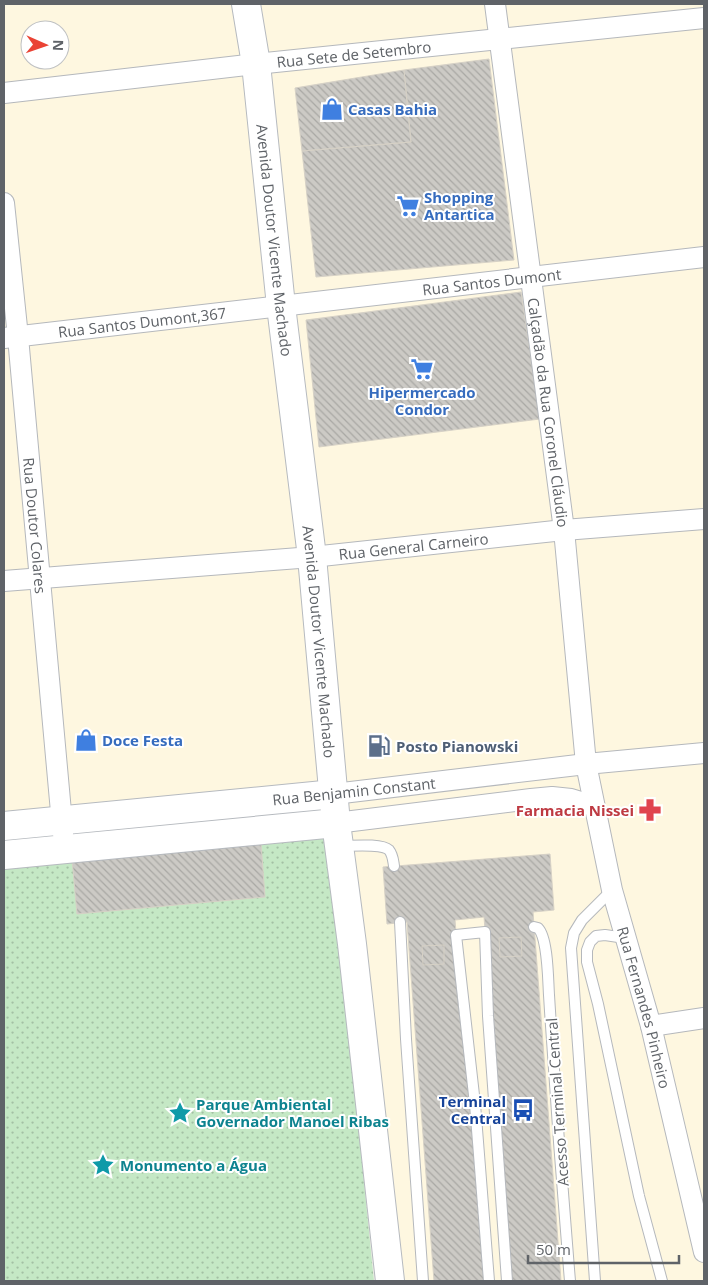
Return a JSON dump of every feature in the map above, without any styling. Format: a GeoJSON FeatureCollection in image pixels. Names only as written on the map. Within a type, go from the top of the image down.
{"type":"FeatureCollection","features":[{"type":"Feature","properties":{"kind":"main road","name":"Avenida Doutor Vicente Machado"},"geometry":{"type":"LineString","coordinates":[[246,4],[256,64],[281,306],[312,557],[338,834],[390,1281]]}},
{"type":"Feature","properties":{"kind":"main road","name":"Rua Benjamin Constant"},"geometry":{"type":"LineString","coordinates":[[4,826],[334,794]]}},
{"type":"Feature","properties":{"kind":"main road","name":"Rua Benjamin Constant"},"geometry":{"type":"LineString","coordinates":[[4,855],[64,849],[338,834]]}},
{"type":"Feature","properties":{"kind":"street","name":"Calçadão da Rua Coronel Cláudio"},"geometry":{"type":"LineString","coordinates":[[495,4],[564,530],[586,764]]}},
{"type":"Feature","properties":{"kind":"street","name":"Rua Sete de Setembro"},"geometry":{"type":"LineString","coordinates":[[4,93],[256,64],[704,18]]}},
{"type":"Feature","properties":{"kind":"street","name":"Rua Doutor Colares"},"geometry":{"type":"LineString","coordinates":[[4,202],[11,338],[40,577],[64,849]]}},
{"type":"Feature","properties":{"kind":"street","name":"Rua Santos Dumont"},"geometry":{"type":"LineString","coordinates":[[281,306],[704,257]]}},
{"type":"Feature","properties":{"kind":"street","name":"Rua Santos Dumont,367"},"geometry":{"type":"LineString","coordinates":[[11,338],[281,306]]}},
{"type":"Feature","properties":{"kind":"street","name":"Rua General Carneiro"},"geometry":{"type":"LineString","coordinates":[[4,581],[312,557],[564,530],[704,518]]}},
{"type":"Feature","properties":{"kind":"street","name":"Rua Benjamin Constant"},"geometry":{"type":"LineString","coordinates":[[334,794],[586,764],[704,753]]}},
{"type":"Feature","properties":{"kind":"street","name":"Rua Fernandes Pinheiro"},"geometry":{"type":"LineString","coordinates":[[586,764],[612,890],[651,1026],[704,1252]]}},
{"type":"Feature","properties":{"kind":"street","name":"Rua Benjamin Constant"},"geometry":{"type":"LineString","coordinates":[[338,834],[545,798],[571,799],[594,806]]}},
{"type":"Feature","properties":{"kind":"street"},"geometry":{"type":"LineString","coordinates":[[651,1026],[704,1018]]}},
{"type":"Feature","properties":{"kind":"lane"},"geometry":{"type":"LineString","coordinates":[[338,834],[388,849],[393,856],[394,866]]}},
{"type":"Feature","properties":{"kind":"lane"},"geometry":{"type":"LineString","coordinates":[[595,1281],[571,948],[574,933],[582,920],[612,890]]}},
{"type":"Feature","properties":{"kind":"lane"},"geometry":{"type":"LineString","coordinates":[[400,922],[404,939],[406,1039],[423,1281]]}},
{"type":"Feature","properties":{"kind":"lane","name":"Acesso Terminal Central"},"geometry":{"type":"LineString","coordinates":[[534,927],[538,928],[544,937],[548,974],[570,1281]]}},
{"type":"Feature","properties":{"kind":"lane"},"geometry":{"type":"LineString","coordinates":[[489,1281],[475,1104],[456,934],[485,932],[488,1016],[507,1281]]}},
{"type":"Feature","properties":{"kind":"lane"},"geometry":{"type":"LineString","coordinates":[[625,938],[606,935],[596,936],[590,942],[587,950],[588,962],[639,1196],[662,1281]]}},
{"type":"Feature","properties":{"kind":"shaded area"},"geometry":{"type":"Polygon","coordinates":[[[4,4],[704,4],[704,1281],[381,1281],[345,939],[4,857],[4,4]]]}},
{"type":"Feature","properties":{"kind":"green space","name":"Parque Ambiental Governador Manoel Ribas"},"geometry":{"type":"Polygon","coordinates":[[[325,835],[340,945],[374,1281],[4,1281],[4,860],[325,835]]]}},
{"type":"Feature","properties":{"kind":"building","name":"Shopping Antartica"},"geometry":{"type":"Polygon","coordinates":[[[489,59],[514,260],[316,277],[302,151],[411,142],[404,70],[489,59]]]}},
{"type":"Feature","properties":{"kind":"building"},"geometry":{"type":"Polygon","coordinates":[[[404,70],[411,142],[302,151],[295,88],[404,70]]]}},
{"type":"Feature","properties":{"kind":"building","name":"Hipermercado Condor"},"geometry":{"type":"Polygon","coordinates":[[[521,292],[540,419],[319,447],[306,320],[521,292]]]}},
{"type":"Feature","properties":{"kind":"building"},"geometry":{"type":"Polygon","coordinates":[[[261,843],[265,897],[77,914],[72,859],[261,843]]]}},
{"type":"Feature","properties":{"kind":"building","name":"Terminal Central"},"geometry":{"type":"Polygon","coordinates":[[[550,854],[554,910],[533,912],[561,1281],[512,1281],[484,917],[455,920],[485,1281],[434,1281],[407,922],[387,924],[383,867],[550,854]]]}},
{"type":"Feature","properties":{"kind":"building"},"geometry":{"type":"Polygon","coordinates":[[[521,937],[522,956],[500,957],[499,938],[521,937]]]}},
{"type":"Feature","properties":{"kind":"building"},"geometry":{"type":"Polygon","coordinates":[[[444,945],[444,964],[423,965],[422,946],[444,945]]]}},
{"type":"Feature","properties":{"kind":"place","name":"Casas Bahia"},"geometry":{"type":"Point","coordinates":[332,109]}},
{"type":"Feature","properties":{"kind":"place","name":"Shopping Antartica"},"geometry":{"type":"Point","coordinates":[408,206]}},
{"type":"Feature","properties":{"kind":"place","name":"Hipermercado Condor"},"geometry":{"type":"Point","coordinates":[422,369]}},
{"type":"Feature","properties":{"kind":"place","name":"Doce Festa"},"geometry":{"type":"Point","coordinates":[86,740]}},
{"type":"Feature","properties":{"kind":"place","name":"Posto Pianowski"},"geometry":{"type":"Point","coordinates":[379,746]}},
{"type":"Feature","properties":{"kind":"place","name":"Farmacia Nissei"},"geometry":{"type":"Point","coordinates":[650,810]}},
{"type":"Feature","properties":{"kind":"place","name":"Terminal Central"},"geometry":{"type":"Point","coordinates":[523,1110]}},
{"type":"Feature","properties":{"kind":"place","name":"Parque Ambiental Governador Manoel Ribas"},"geometry":{"type":"Point","coordinates":[180,1113]}},
{"type":"Feature","properties":{"kind":"place","name":"Monumento a Água"},"geometry":{"type":"Point","coordinates":[103,1165]}}]}
